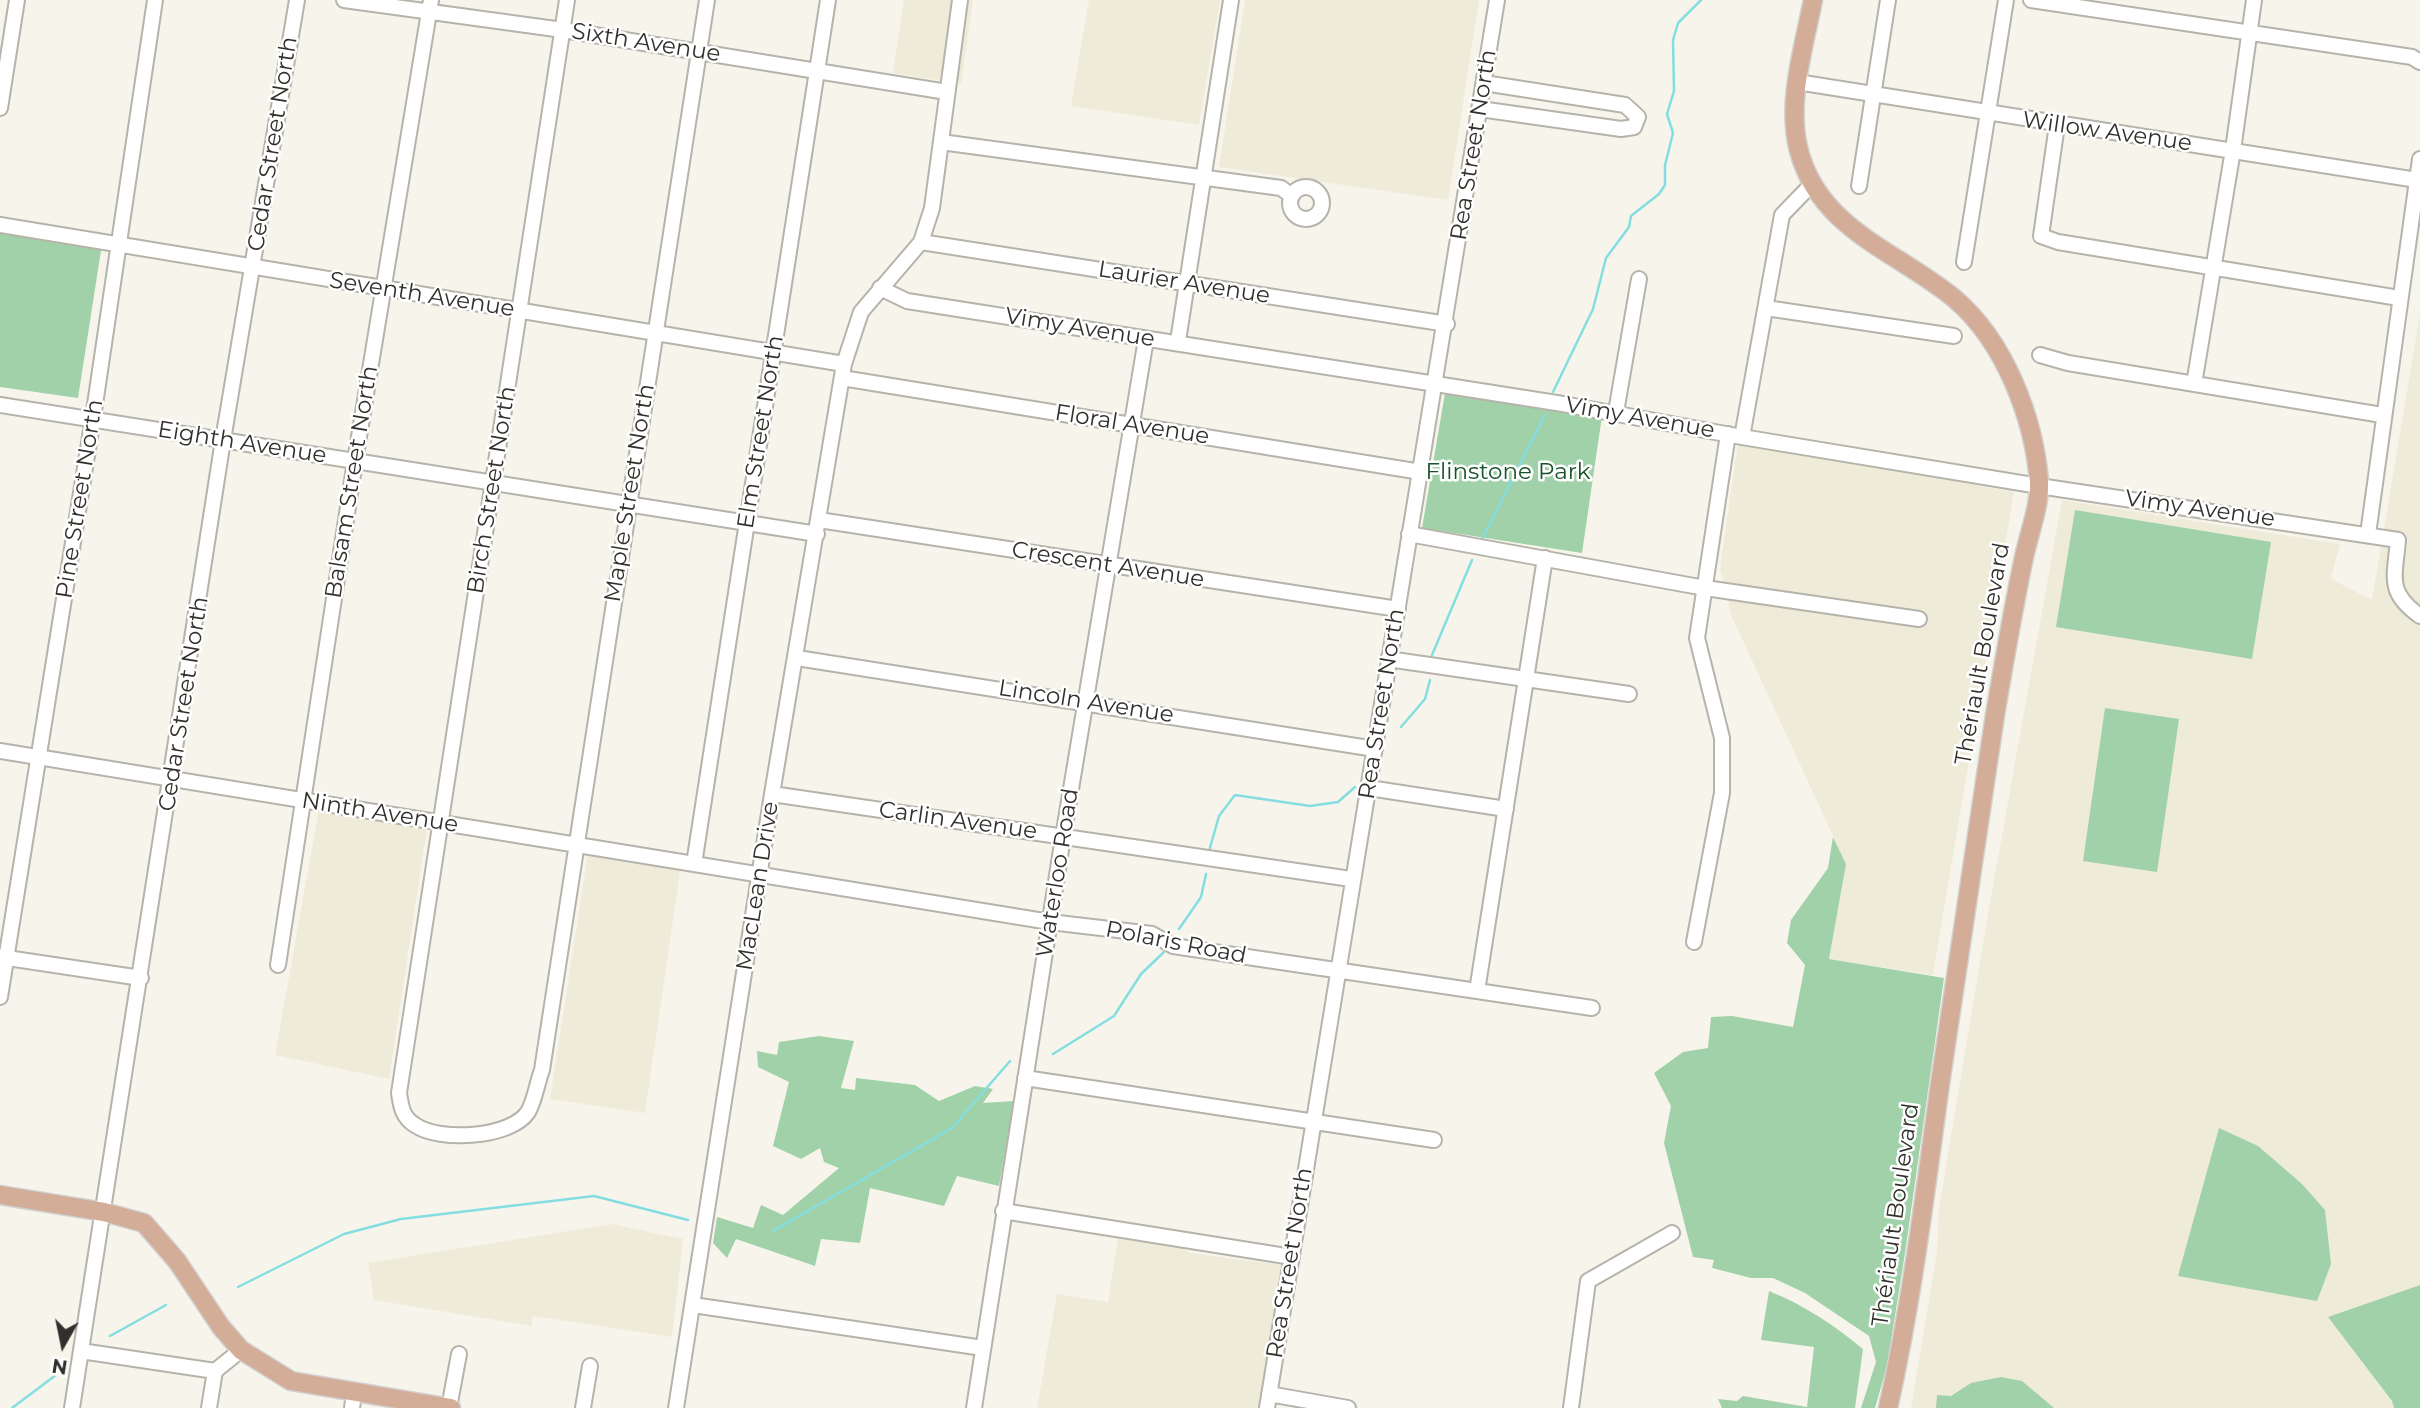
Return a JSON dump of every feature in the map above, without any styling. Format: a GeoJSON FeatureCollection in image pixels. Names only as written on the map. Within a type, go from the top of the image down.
{"type":"FeatureCollection","features":[{"type":"Feature","properties":{"kind":"main road","name":"Thériault Boulevard"},"geometry":{"type":"LineString","coordinates":[[1813,0],[1797,82],[1795,115],[1798,148],[1811,185],[1827,207],[1847,225],[1956,300],[1979,326],[2001,357],[2026,415],[2039,486],[2008,636],[1960,941],[1906,1326],[1888,1408]]}},
{"type":"Feature","properties":{"kind":"main road"},"geometry":{"type":"LineString","coordinates":[[0,1195],[104,1212],[144,1223],[177,1261],[220,1327],[241,1350],[291,1381],[353,1401],[450,1408]]}},
{"type":"Feature","properties":{"kind":"street"},"geometry":{"type":"LineString","coordinates":[[0,108],[17,0]]}},
{"type":"Feature","properties":{"kind":"street","name":"Pine Street North"},"geometry":{"type":"LineString","coordinates":[[0,997],[3,958],[39,757],[93,418],[116,244],[155,0]]}},
{"type":"Feature","properties":{"kind":"street","name":"Cedar Street North"},"geometry":{"type":"LineString","coordinates":[[72,1408],[223,440],[297,0]]}},
{"type":"Feature","properties":{"kind":"street","name":"Sixth Avenue"},"geometry":{"type":"LineString","coordinates":[[344,0],[430,7],[947,92]]}},
{"type":"Feature","properties":{"kind":"street","name":"Birch Street North"},"geometry":{"type":"LineString","coordinates":[[555,986],[542,1070],[528,1112],[512,1126],[489,1133],[463,1135],[416,1126],[401,1112],[399,1093],[418,980],[438,822],[494,483],[567,0]]}},
{"type":"Feature","properties":{"kind":"street","name":"Maple Street North"},"geometry":{"type":"LineString","coordinates":[[555,986],[653,333],[707,0]]}},
{"type":"Feature","properties":{"kind":"street","name":"Elm Street North"},"geometry":{"type":"LineString","coordinates":[[694,864],[828,0]]}},
{"type":"Feature","properties":{"kind":"street"},"geometry":{"type":"LineString","coordinates":[[843,371],[861,312],[921,242],[932,208],[960,0]]}},
{"type":"Feature","properties":{"kind":"street"},"geometry":{"type":"LineString","coordinates":[[1178,341],[1201,176],[1231,0]]}},
{"type":"Feature","properties":{"kind":"street","name":"Rea Street North"},"geometry":{"type":"LineString","coordinates":[[1268,1401],[1388,659],[1447,324],[1497,0]]}},
{"type":"Feature","properties":{"kind":"street"},"geometry":{"type":"LineString","coordinates":[[1859,186],[1888,0]]}},
{"type":"Feature","properties":{"kind":"street"},"geometry":{"type":"LineString","coordinates":[[1964,262],[2006,0]]}},
{"type":"Feature","properties":{"kind":"street"},"geometry":{"type":"LineString","coordinates":[[2031,0],[2413,57],[2420,62]]}},
{"type":"Feature","properties":{"kind":"street"},"geometry":{"type":"LineString","coordinates":[[2194,384],[2233,150],[2254,0]]}},
{"type":"Feature","properties":{"kind":"street","name":"Balsam Street North"},"geometry":{"type":"LineString","coordinates":[[278,965],[355,461],[430,7]]}},
{"type":"Feature","properties":{"kind":"street","name":"Willow Avenue"},"geometry":{"type":"LineString","coordinates":[[1797,82],[1989,115],[2417,180]]}},
{"type":"Feature","properties":{"kind":"street"},"geometry":{"type":"LineString","coordinates":[[1480,109],[1621,130],[1634,127],[1638,117],[1625,105],[1484,83]]}},
{"type":"Feature","properties":{"kind":"street"},"geometry":{"type":"LineString","coordinates":[[2057,125],[2041,236],[2213,268],[2399,298]]}},
{"type":"Feature","properties":{"kind":"street"},"geometry":{"type":"LineString","coordinates":[[941,142],[1281,188],[1292,196]]}},
{"type":"Feature","properties":{"kind":"street"},"geometry":{"type":"LineString","coordinates":[[2368,534],[2382,415],[2420,159]]}},
{"type":"Feature","properties":{"kind":"street"},"geometry":{"type":"LineString","coordinates":[[1694,943],[1722,793],[1722,738],[1697,638],[1735,436],[1766,308],[1782,215],[1811,185]]}},
{"type":"Feature","properties":{"kind":"street","name":"Seventh Avenue"},"geometry":{"type":"LineString","coordinates":[[0,225],[773,353],[843,371]]}},
{"type":"Feature","properties":{"kind":"street","name":"Laurier Avenue"},"geometry":{"type":"LineString","coordinates":[[921,242],[1447,324]]}},
{"type":"Feature","properties":{"kind":"street"},"geometry":{"type":"LineString","coordinates":[[1616,412],[1639,279]]}},
{"type":"Feature","properties":{"kind":"street","name":"Vimy Avenue"},"geometry":{"type":"LineString","coordinates":[[880,288],[907,301],[1146,339],[1178,341],[1616,412],[1735,436],[2039,486],[2398,540],[2395,587],[2402,603],[2420,616]]}},
{"type":"Feature","properties":{"kind":"street"},"geometry":{"type":"LineString","coordinates":[[1766,308],[1954,336]]}},
{"type":"Feature","properties":{"kind":"street","name":"Waterloo Road"},"geometry":{"type":"LineString","coordinates":[[974,1408],[1063,836],[1146,339]]}},
{"type":"Feature","properties":{"kind":"street"},"geometry":{"type":"LineString","coordinates":[[2039,355],[2382,415]]}},
{"type":"Feature","properties":{"kind":"street","name":"Floral Avenue"},"geometry":{"type":"LineString","coordinates":[[843,371],[1132,425],[1421,472]]}},
{"type":"Feature","properties":{"kind":"street","name":"MacLean Drive"},"geometry":{"type":"LineString","coordinates":[[676,1408],[772,794],[797,658],[843,371]]}},
{"type":"Feature","properties":{"kind":"street","name":"Eighth Avenue"},"geometry":{"type":"LineString","coordinates":[[0,405],[747,523],[818,527]]}},
{"type":"Feature","properties":{"kind":"street","name":"Crescent Avenue"},"geometry":{"type":"LineString","coordinates":[[818,527],[1110,566],[1398,609]]}},
{"type":"Feature","properties":{"kind":"street"},"geometry":{"type":"LineString","coordinates":[[1409,534],[1705,589],[1919,619]]}},
{"type":"Feature","properties":{"kind":"street"},"geometry":{"type":"LineString","coordinates":[[1477,991],[1545,558]]}},
{"type":"Feature","properties":{"kind":"street","name":"Lincoln Avenue"},"geometry":{"type":"LineString","coordinates":[[797,658],[1374,749]]}},
{"type":"Feature","properties":{"kind":"street"},"geometry":{"type":"LineString","coordinates":[[1388,659],[1527,677],[1629,694]]}},
{"type":"Feature","properties":{"kind":"street","name":"Ninth Avenue"},"geometry":{"type":"LineString","coordinates":[[0,751],[759,875]]}},
{"type":"Feature","properties":{"kind":"street"},"geometry":{"type":"LineString","coordinates":[[1369,788],[1506,809]]}},
{"type":"Feature","properties":{"kind":"street","name":"Carlin Avenue"},"geometry":{"type":"LineString","coordinates":[[772,794],[1352,879]]}},
{"type":"Feature","properties":{"kind":"street","name":"Polaris Road"},"geometry":{"type":"LineString","coordinates":[[759,875],[1050,922],[1152,934],[1173,946],[1592,1008]]}},
{"type":"Feature","properties":{"kind":"street"},"geometry":{"type":"LineString","coordinates":[[3,958],[141,978]]}},
{"type":"Feature","properties":{"kind":"street"},"geometry":{"type":"LineString","coordinates":[[1026,1078],[1434,1140]]}},
{"type":"Feature","properties":{"kind":"street"},"geometry":{"type":"LineString","coordinates":[[1003,1211],[1292,1257]]}},
{"type":"Feature","properties":{"kind":"street"},"geometry":{"type":"LineString","coordinates":[[1571,1408],[1588,1281],[1672,1233]]}},
{"type":"Feature","properties":{"kind":"street"},"geometry":{"type":"LineString","coordinates":[[693,1305],[983,1348]]}},
{"type":"Feature","properties":{"kind":"street"},"geometry":{"type":"LineString","coordinates":[[209,1408],[215,1371],[241,1350]]}},
{"type":"Feature","properties":{"kind":"street"},"geometry":{"type":"LineString","coordinates":[[81,1351],[215,1371]]}},
{"type":"Feature","properties":{"kind":"street"},"geometry":{"type":"LineString","coordinates":[[450,1408],[459,1354]]}},
{"type":"Feature","properties":{"kind":"street"},"geometry":{"type":"LineString","coordinates":[[583,1408],[590,1366]]}},
{"type":"Feature","properties":{"kind":"street"},"geometry":{"type":"LineString","coordinates":[[1268,1401],[1348,1408]]}},
{"type":"Feature","properties":{"kind":"shaded area"},"geometry":{"type":"Polygon","coordinates":[[[904,0],[973,0],[961,84],[893,73],[904,0]]]}},
{"type":"Feature","properties":{"kind":"shaded area"},"geometry":{"type":"Polygon","coordinates":[[[1089,0],[1220,0],[1199,125],[1071,106],[1089,0]]]}},
{"type":"Feature","properties":{"kind":"shaded area"},"geometry":{"type":"Polygon","coordinates":[[[1245,0],[1479,0],[1448,200],[1219,167],[1245,0]]]}},
{"type":"Feature","properties":{"kind":"shaded area"},"geometry":{"type":"Polygon","coordinates":[[[2420,314],[2420,1285],[2328,1317],[2392,1401],[2394,1408],[1911,1408],[1937,1252],[1939,1208],[2062,500],[2340,544],[2331,579],[2372,600],[2420,314]]]}},
{"type":"Feature","properties":{"kind":"shaded area"},"geometry":{"type":"Polygon","coordinates":[[[1738,442],[2014,492],[1933,975],[1829,959],[1846,864],[1731,615],[1720,568],[1738,442]]]}},
{"type":"Feature","properties":{"kind":"shaded area"},"geometry":{"type":"Polygon","coordinates":[[[319,809],[427,828],[389,1079],[275,1055],[319,809]]]}},
{"type":"Feature","properties":{"kind":"shaded area"},"geometry":{"type":"Polygon","coordinates":[[[588,853],[681,865],[645,1113],[550,1099],[588,853]]]}},
{"type":"Feature","properties":{"kind":"shaded area"},"geometry":{"type":"Polygon","coordinates":[[[612,1224],[683,1239],[672,1337],[533,1316],[531,1326],[374,1300],[368,1263],[612,1224]]]}},
{"type":"Feature","properties":{"kind":"shaded area"},"geometry":{"type":"Polygon","coordinates":[[[1118,1239],[1183,1248],[1190,1253],[1281,1265],[1259,1408],[1037,1408],[1057,1294],[1108,1302],[1118,1239]]]}},
{"type":"Feature","properties":{"kind":"green space"},"geometry":{"type":"Polygon","coordinates":[[[0,228],[102,244],[78,398],[0,387],[0,228]]]}},
{"type":"Feature","properties":{"kind":"green space","name":"Flinstone Park"},"geometry":{"type":"Polygon","coordinates":[[[1445,393],[1602,416],[1582,553],[1422,528],[1445,393]]]}},
{"type":"Feature","properties":{"kind":"green space"},"geometry":{"type":"Polygon","coordinates":[[[2075,510],[2271,542],[2252,659],[2056,627],[2075,510]]]}},
{"type":"Feature","properties":{"kind":"green space"},"geometry":{"type":"Polygon","coordinates":[[[2105,708],[2179,719],[2157,872],[2083,861],[2105,708]]]}},
{"type":"Feature","properties":{"kind":"green space"},"geometry":{"type":"Polygon","coordinates":[[[1833,837],[1846,864],[1829,959],[1944,978],[1887,1366],[1875,1408],[1861,1408],[1876,1362],[1869,1336],[1805,1293],[1773,1278],[1751,1278],[1712,1268],[1714,1260],[1693,1257],[1664,1143],[1671,1106],[1654,1073],[1683,1052],[1708,1048],[1711,1017],[1732,1016],[1793,1027],[1805,965],[1787,943],[1791,920],[1828,868],[1833,837]]]}},
{"type":"Feature","properties":{"kind":"green space"},"geometry":{"type":"Polygon","coordinates":[[[819,1036],[854,1041],[841,1088],[855,1090],[856,1078],[915,1085],[939,1101],[975,1086],[993,1089],[983,1103],[1014,1101],[999,1186],[957,1176],[944,1206],[870,1188],[860,1243],[821,1239],[815,1266],[736,1239],[727,1258],[713,1243],[717,1217],[753,1228],[761,1205],[783,1215],[839,1168],[824,1162],[820,1148],[801,1159],[773,1146],[789,1082],[758,1067],[757,1051],[777,1055],[779,1042],[819,1036]]]}},
{"type":"Feature","properties":{"kind":"green space"},"geometry":{"type":"Polygon","coordinates":[[[2219,1128],[2258,1146],[2302,1184],[2325,1210],[2331,1264],[2317,1301],[2178,1276],[2219,1128]]]}},
{"type":"Feature","properties":{"kind":"green space"},"geometry":{"type":"Polygon","coordinates":[[[2420,1285],[2420,1408],[2394,1408],[2392,1401],[2328,1317],[2420,1285]]]}},
{"type":"Feature","properties":{"kind":"green space"},"geometry":{"type":"Polygon","coordinates":[[[1769,1291],[1818,1316],[1863,1349],[1855,1408],[1722,1408],[1718,1399],[1737,1401],[1743,1396],[1807,1407],[1814,1347],[1761,1340],[1769,1291]]]}},
{"type":"Feature","properties":{"kind":"green space"},"geometry":{"type":"Polygon","coordinates":[[[2001,1377],[2022,1381],[2054,1408],[1936,1408],[1937,1395],[1951,1396],[1971,1383],[2001,1377]]]}},
{"type":"Feature","properties":{"kind":"waterway"},"geometry":{"type":"LineString","coordinates":[[1553,392],[1593,309],[1606,258],[1629,227],[1631,216],[1659,194],[1665,185],[1665,165],[1673,133],[1667,114],[1674,91],[1673,40],[1678,23],[1701,0]]}},
{"type":"Feature","properties":{"kind":"waterway"},"geometry":{"type":"LineString","coordinates":[[1482,539],[1545,415]]}},
{"type":"Feature","properties":{"kind":"waterway"},"geometry":{"type":"LineString","coordinates":[[1432,655],[1472,560]]}},
{"type":"Feature","properties":{"kind":"waterway"},"geometry":{"type":"LineString","coordinates":[[1401,727],[1425,699],[1430,680]]}},
{"type":"Feature","properties":{"kind":"waterway"},"geometry":{"type":"LineString","coordinates":[[1209,851],[1219,816],[1235,795],[1310,806],[1338,802],[1355,787]]}},
{"type":"Feature","properties":{"kind":"waterway"},"geometry":{"type":"LineString","coordinates":[[1179,929],[1201,897],[1206,874]]}},
{"type":"Feature","properties":{"kind":"waterway"},"geometry":{"type":"LineString","coordinates":[[1053,1054],[1114,1016],[1141,974],[1164,952]]}},
{"type":"Feature","properties":{"kind":"waterway"},"geometry":{"type":"LineString","coordinates":[[773,1231],[952,1128],[1010,1061]]}},
{"type":"Feature","properties":{"kind":"waterway"},"geometry":{"type":"LineString","coordinates":[[238,1287],[344,1234],[401,1219],[594,1196],[688,1220]]}},
{"type":"Feature","properties":{"kind":"waterway"},"geometry":{"type":"LineString","coordinates":[[110,1336],[166,1305]]}},
{"type":"Feature","properties":{"kind":"waterway"},"geometry":{"type":"LineString","coordinates":[[12,1408],[56,1375]]}}]}
